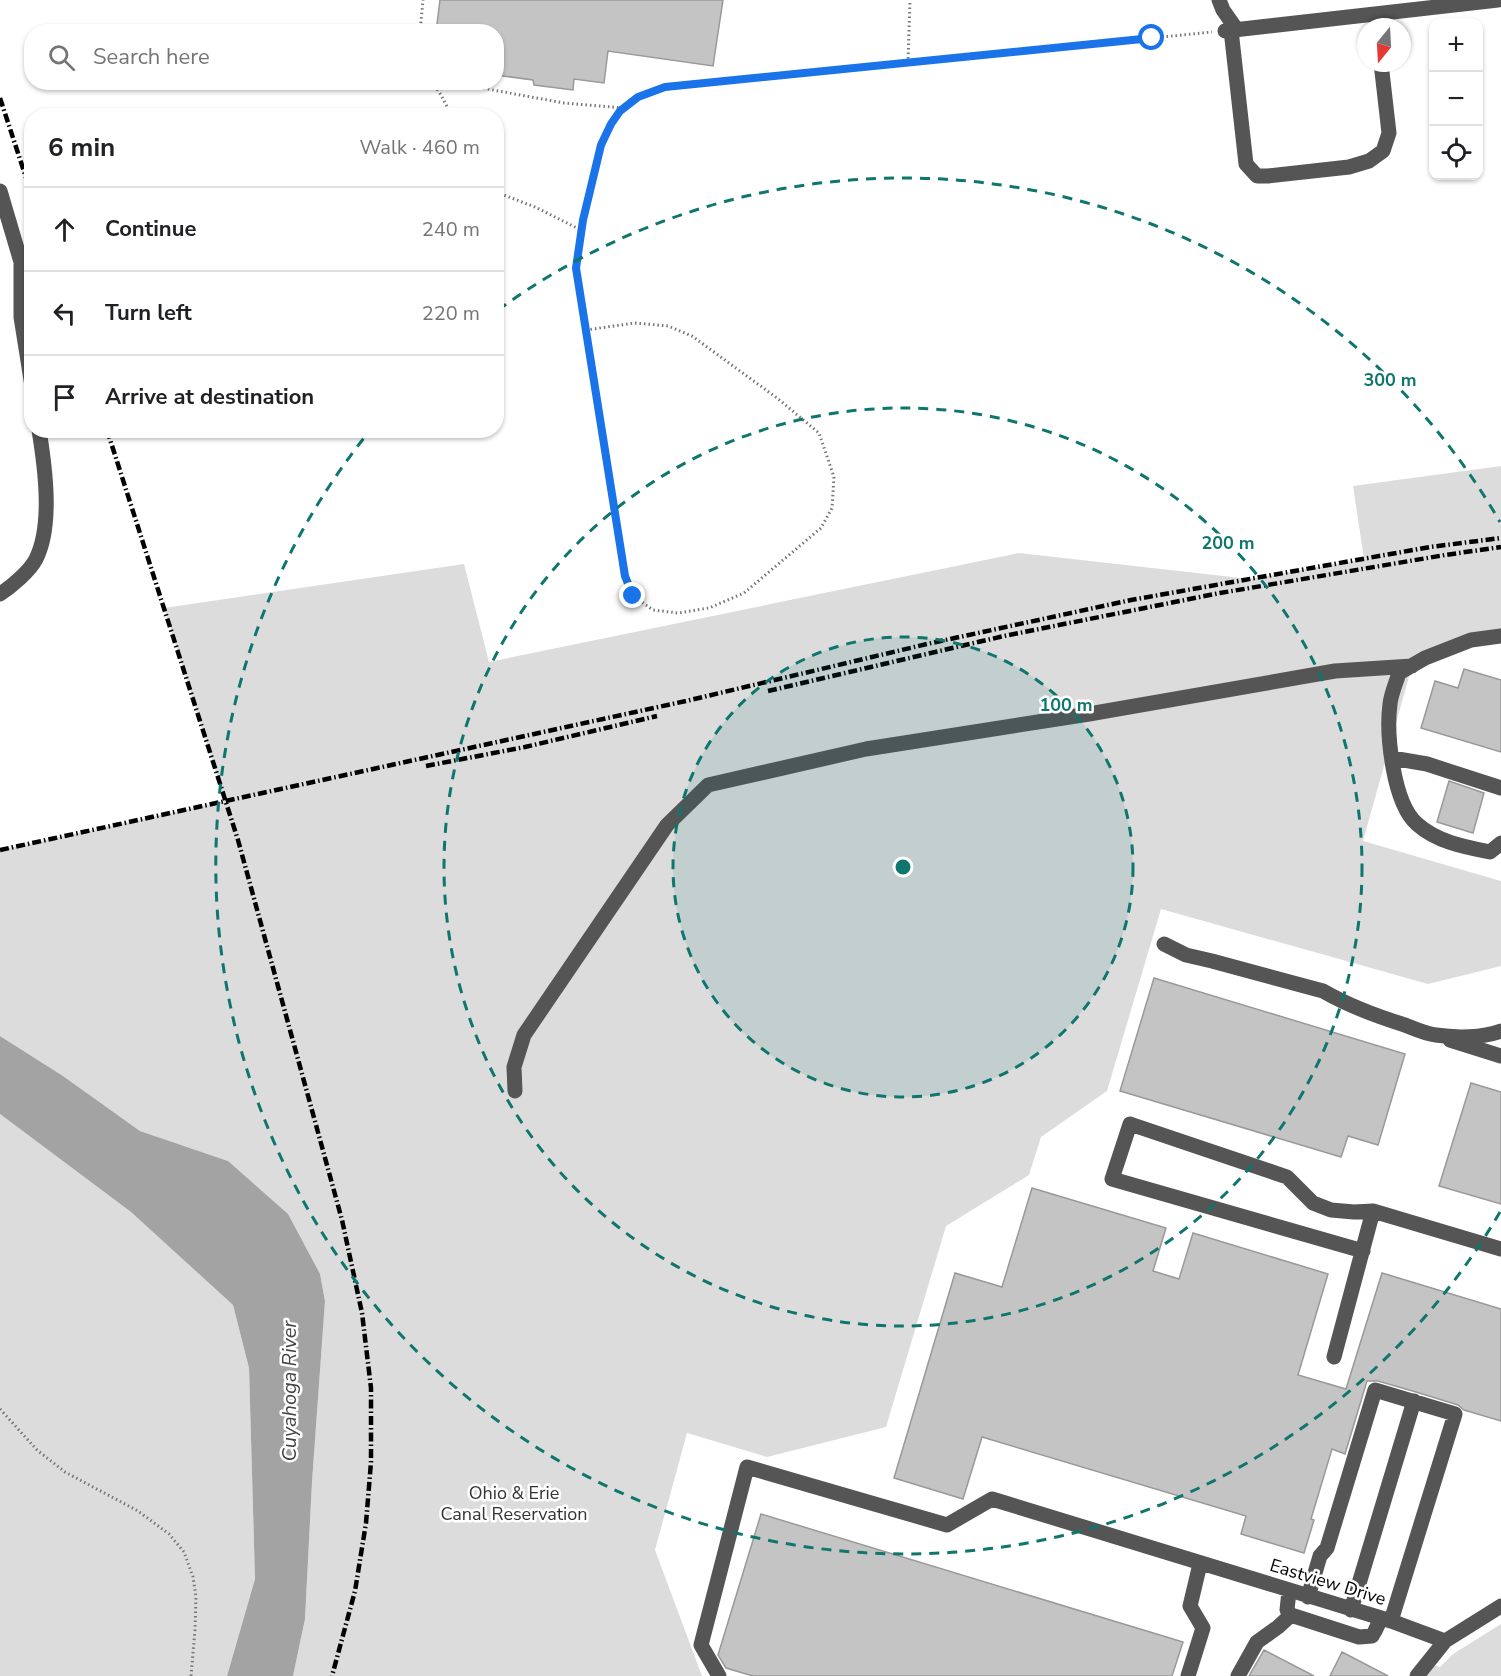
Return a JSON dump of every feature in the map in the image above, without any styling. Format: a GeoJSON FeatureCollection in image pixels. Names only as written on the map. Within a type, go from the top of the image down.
{"type":"FeatureCollection","features":[{"type":"Feature","properties":{"kind":"street"},"geometry":{"type":"LineString","coordinates":[[1219,0],[1231,30],[1246,164],[1257,176],[1349,167],[1369,161],[1383,151],[1389,133],[1382,72]]}},
{"type":"Feature","properties":{"kind":"street"},"geometry":{"type":"LineString","coordinates":[[1393,18],[1498,0]]}},
{"type":"Feature","properties":{"kind":"street"},"geometry":{"type":"LineString","coordinates":[[1231,30],[1357,22]]}},
{"type":"Feature","properties":{"kind":"street"},"geometry":{"type":"LineString","coordinates":[[0,191],[21,262],[21,317],[24,336]]}},
{"type":"Feature","properties":{"kind":"street"},"geometry":{"type":"LineString","coordinates":[[0,594],[10,588],[35,561],[42,542],[45,519],[45,467],[40,438]]}},
{"type":"Feature","properties":{"kind":"street"},"geometry":{"type":"LineString","coordinates":[[1501,636],[1471,640],[1425,658],[1399,673],[1390,701],[1388,721],[1393,768],[1403,806],[1416,824],[1438,837],[1461,846],[1490,852],[1501,843]]}},
{"type":"Feature","properties":{"kind":"street"},"geometry":{"type":"LineString","coordinates":[[515,1091],[514,1067],[524,1035],[667,825],[708,785],[866,749],[1078,716],[1335,671],[1412,666]]}},
{"type":"Feature","properties":{"kind":"street"},"geometry":{"type":"LineString","coordinates":[[1392,759],[1427,764],[1501,788]]}},
{"type":"Feature","properties":{"kind":"street"},"geometry":{"type":"LineString","coordinates":[[1164,944],[1186,955],[1323,991],[1339,1001],[1372,1015],[1501,1056]]}},
{"type":"Feature","properties":{"kind":"street"},"geometry":{"type":"LineString","coordinates":[[1435,1035],[1464,1036],[1501,1031]]}},
{"type":"Feature","properties":{"kind":"street"},"geometry":{"type":"LineString","coordinates":[[1363,1251],[1112,1179],[1130,1124],[1287,1177],[1313,1203],[1331,1210],[1373,1211],[1501,1250]]}},
{"type":"Feature","properties":{"kind":"street"},"geometry":{"type":"LineString","coordinates":[[1334,1357],[1373,1211]]}},
{"type":"Feature","properties":{"kind":"street"},"geometry":{"type":"LineString","coordinates":[[1289,1591],[1287,1610],[1291,1615],[1359,1637],[1372,1636],[1386,1620],[1455,1414],[1376,1390],[1327,1548],[1320,1556],[1308,1597]]}},
{"type":"Feature","properties":{"kind":"street"},"geometry":{"type":"LineString","coordinates":[[1351,1610],[1414,1401]]}},
{"type":"Feature","properties":{"kind":"street","name":"Eastview Drive"},"geometry":{"type":"LineString","coordinates":[[719,1676],[701,1645],[747,1467],[947,1525],[992,1499],[1386,1620],[1445,1641]]}},
{"type":"Feature","properties":{"kind":"street"},"geometry":{"type":"LineString","coordinates":[[1188,1676],[1203,1628],[1190,1606],[1200,1564]]}},
{"type":"Feature","properties":{"kind":"street"},"geometry":{"type":"LineString","coordinates":[[1417,1676],[1445,1641],[1501,1606]]}},
{"type":"Feature","properties":{"kind":"street"},"geometry":{"type":"LineString","coordinates":[[1238,1676],[1257,1642],[1291,1615]]}},
{"type":"Feature","properties":{"kind":"path"},"geometry":{"type":"LineString","coordinates":[[421,24],[423,0]]}},
{"type":"Feature","properties":{"kind":"path"},"geometry":{"type":"LineString","coordinates":[[908,63],[910,0]]}},
{"type":"Feature","properties":{"kind":"path"},"geometry":{"type":"LineString","coordinates":[[586,330],[635,323],[668,326],[692,336],[777,398],[819,433],[834,477],[832,508],[821,528],[744,593],[709,608],[678,613],[653,610],[633,596],[625,576],[576,268],[581,230],[601,145],[611,124],[624,108],[638,97],[665,87],[1231,30]]}},
{"type":"Feature","properties":{"kind":"path"},"geometry":{"type":"LineString","coordinates":[[437,90],[447,108]]}},
{"type":"Feature","properties":{"kind":"path"},"geometry":{"type":"LineString","coordinates":[[493,90],[564,103],[624,108]]}},
{"type":"Feature","properties":{"kind":"path"},"geometry":{"type":"LineString","coordinates":[[504,195],[535,207],[581,230]]}},
{"type":"Feature","properties":{"kind":"path"},"geometry":{"type":"LineString","coordinates":[[0,1409],[37,1450],[65,1472],[138,1511],[169,1534],[184,1552],[193,1577],[196,1597],[191,1676]]}},
{"type":"Feature","properties":{"kind":"green space","name":"Ohio & Erie Canal Reservation"},"geometry":{"type":"Polygon","coordinates":[[[1501,466],[1501,636],[1412,666],[1363,841],[1501,881],[1501,966],[1428,984],[1161,909],[1107,1091],[1041,1137],[1029,1175],[946,1226],[886,1427],[767,1457],[687,1433],[655,1550],[702,1676],[293,1676],[305,1619],[325,1301],[320,1274],[228,1161],[140,1131],[63,1076],[0,1036],[0,850],[225,801],[164,608],[464,564],[489,662],[1019,553],[1250,579],[1364,559],[1353,486],[1501,466]]]}},
{"type":"Feature","properties":{"kind":"green space"},"geometry":{"type":"Polygon","coordinates":[[[0,1114],[131,1212],[233,1305],[249,1368],[255,1579],[227,1676],[0,1676],[0,1114]]]}},
{"type":"Feature","properties":{"kind":"green space"},"geometry":{"type":"Polygon","coordinates":[[[1501,1624],[1501,1676],[1417,1676],[1428,1663],[1440,1667],[1453,1654],[1501,1624]]]}},
{"type":"Feature","properties":{"kind":"water","name":"Cuyahoga River"},"geometry":{"type":"Polygon","coordinates":[[[0,1036],[63,1076],[140,1131],[228,1161],[288,1214],[320,1274],[325,1301],[305,1619],[293,1676],[227,1676],[255,1579],[249,1368],[233,1305],[131,1212],[0,1114],[0,1036]]]}},
{"type":"Feature","properties":{"kind":"building"},"geometry":{"type":"Polygon","coordinates":[[[440,0],[723,0],[713,66],[608,51],[604,83],[574,79],[573,90],[534,85],[533,80],[504,76],[504,24],[437,24],[440,0]]]}},
{"type":"Feature","properties":{"kind":"building"},"geometry":{"type":"Polygon","coordinates":[[[1464,669],[1501,680],[1501,752],[1421,728],[1435,681],[1458,688],[1464,669]]]}},
{"type":"Feature","properties":{"kind":"building"},"geometry":{"type":"Polygon","coordinates":[[[1449,781],[1484,793],[1473,833],[1437,822],[1449,781]]]}},
{"type":"Feature","properties":{"kind":"building"},"geometry":{"type":"Polygon","coordinates":[[[1154,978],[1405,1054],[1378,1145],[1348,1136],[1341,1157],[1120,1091],[1154,978]]]}},
{"type":"Feature","properties":{"kind":"building"},"geometry":{"type":"Polygon","coordinates":[[[1471,1083],[1501,1092],[1501,1204],[1439,1186],[1471,1083]]]}},
{"type":"Feature","properties":{"kind":"building"},"geometry":{"type":"Polygon","coordinates":[[[1032,1188],[1166,1228],[1153,1271],[1179,1279],[1193,1233],[1328,1274],[1298,1375],[1346,1389],[1382,1273],[1501,1309],[1501,1421],[1416,1392],[1378,1381],[1367,1381],[1345,1454],[1332,1449],[1311,1519],[1314,1520],[1304,1553],[1241,1534],[1246,1516],[982,1437],[963,1499],[894,1478],[955,1273],[1002,1287],[1032,1188]]]}},
{"type":"Feature","properties":{"kind":"building"},"geometry":{"type":"Polygon","coordinates":[[[761,1514],[1183,1642],[1172,1676],[753,1676],[726,1668],[718,1655],[761,1514]]]}},
{"type":"Feature","properties":{"kind":"building"},"geometry":{"type":"Polygon","coordinates":[[[1264,1650],[1314,1676],[1249,1676],[1264,1650]]]}},
{"type":"Feature","properties":{"kind":"building"},"geometry":{"type":"Polygon","coordinates":[[[1342,1652],[1388,1676],[1330,1676],[1342,1652]]]}},
{"type":"Feature","properties":{"kind":"railway"},"geometry":{"type":"LineString","coordinates":[[0,98],[24,172]]}},
{"type":"Feature","properties":{"kind":"railway"},"geometry":{"type":"LineString","coordinates":[[110,438],[238,840],[342,1220],[362,1313],[371,1388],[371,1462],[366,1523],[355,1591],[332,1676]]}},
{"type":"Feature","properties":{"kind":"railway"},"geometry":{"type":"LineString","coordinates":[[0,850],[686,701],[927,644],[1131,600],[1430,547],[1501,538]]}},
{"type":"Feature","properties":{"kind":"railway"},"geometry":{"type":"LineString","coordinates":[[768,691],[1004,636],[1220,593],[1501,547]]}},
{"type":"Feature","properties":{"kind":"railway"},"geometry":{"type":"LineString","coordinates":[[426,766],[525,747],[657,716]]}},
{"type":"Feature","properties":{"kind":"route"},"geometry":{"type":"LineString","coordinates":[[633,596],[625,576],[576,268],[583,220],[601,145],[620,111],[638,97],[665,87],[1152,38]]}}]}
